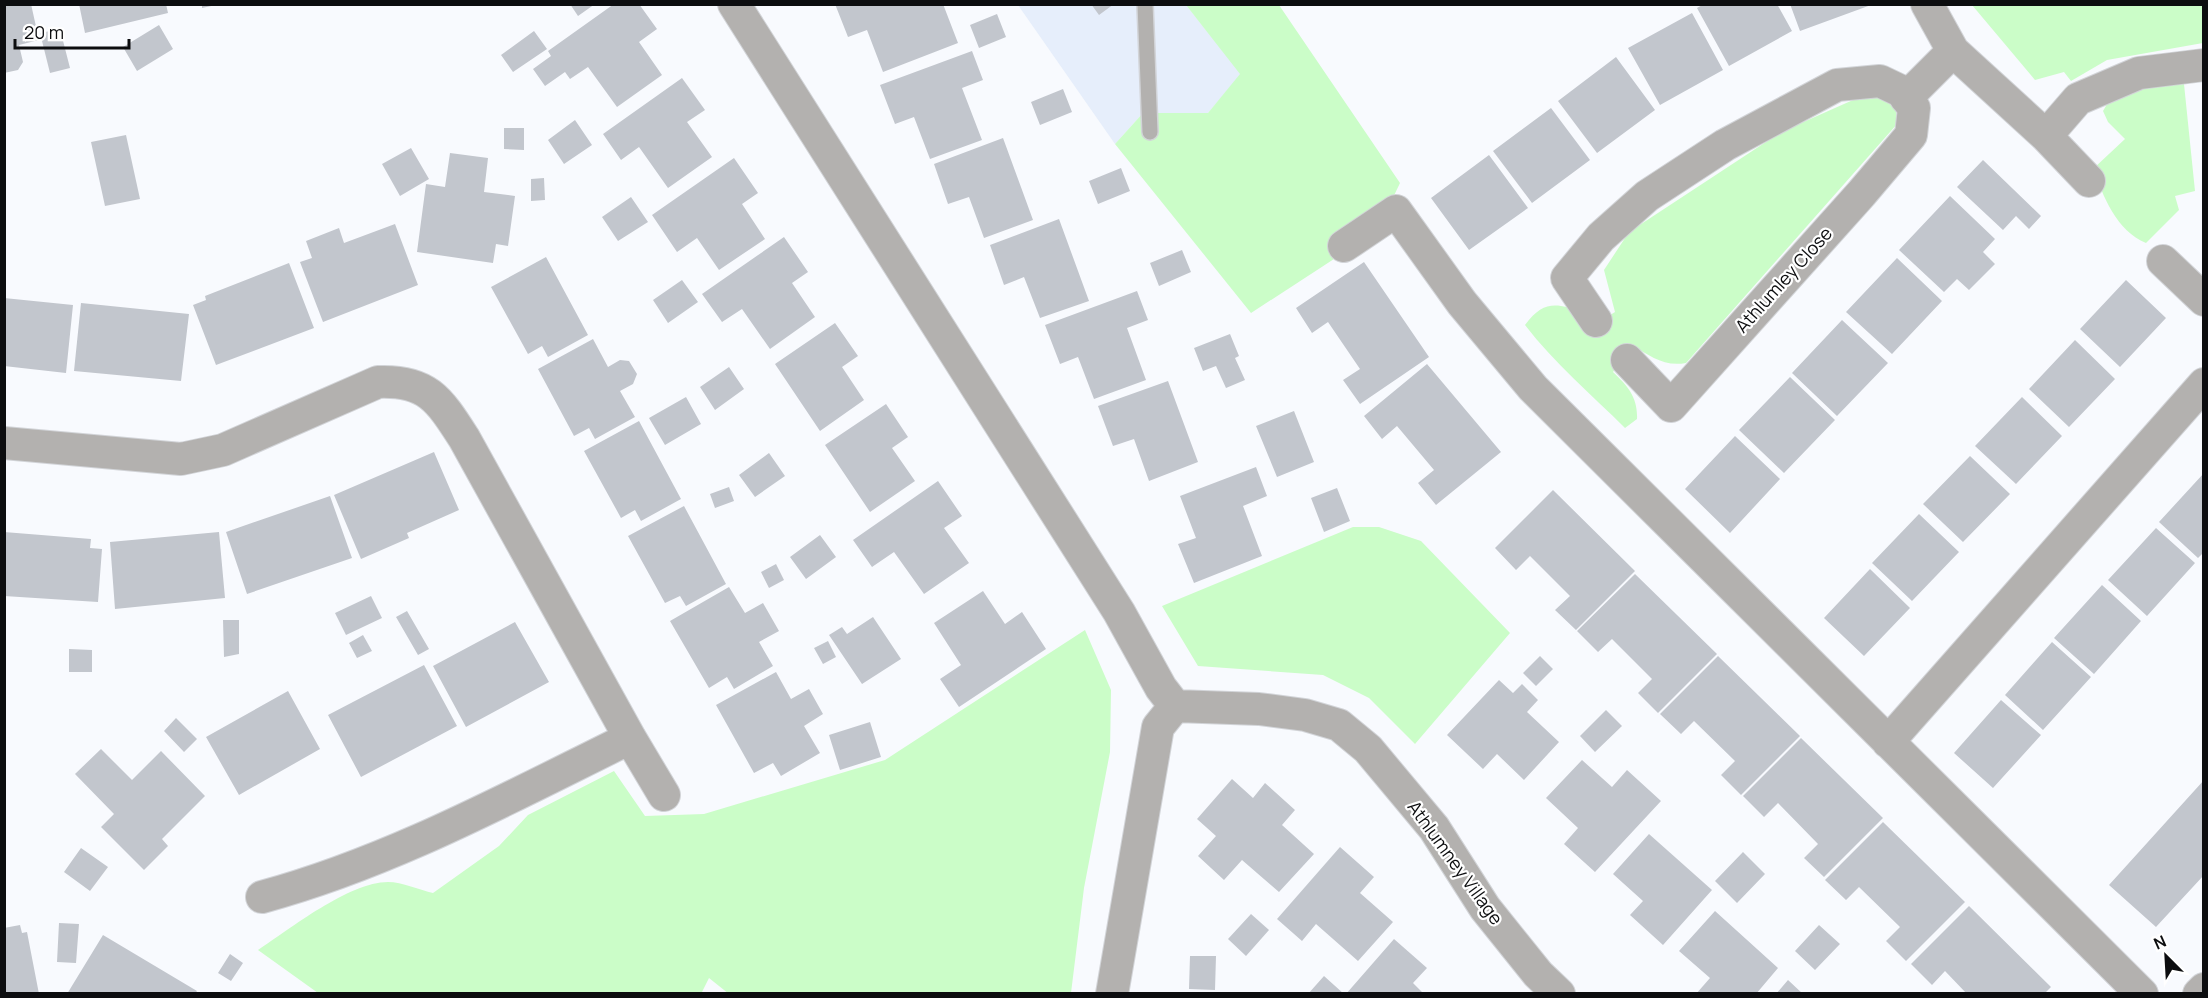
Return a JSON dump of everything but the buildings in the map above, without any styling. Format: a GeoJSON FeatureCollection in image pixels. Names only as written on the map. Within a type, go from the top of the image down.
{"type":"FeatureCollection","features":[{"type":"Feature","properties":{"kind":"street"},"geometry":{"type":"LineString","coordinates":[[734,4],[1119,612],[1161,688],[1175,706],[1158,727],[1112,993]]}},
{"type":"Feature","properties":{"kind":"street"},"geometry":{"type":"LineString","coordinates":[[1927,4],[1953,51],[2046,136],[2089,181]]}},
{"type":"Feature","properties":{"kind":"street"},"geometry":{"type":"LineString","coordinates":[[1596,321],[1567,278],[1601,237],[1647,196],[1725,145],[1837,85],[1880,81],[1901,91],[1906,98],[1953,51]]}},
{"type":"Feature","properties":{"kind":"street"},"geometry":{"type":"LineString","coordinates":[[2046,136],[2078,99],[2139,73],[2204,65]]}},
{"type":"Feature","properties":{"kind":"street","name":"Athlumley Close"},"geometry":{"type":"LineString","coordinates":[[1627,360],[1671,406],[1911,135],[1914,108],[1906,98]]}},
{"type":"Feature","properties":{"kind":"street"},"geometry":{"type":"LineString","coordinates":[[1344,246],[1396,211],[1462,303],[1533,388],[2142,993]]}},
{"type":"Feature","properties":{"kind":"street"},"geometry":{"type":"LineString","coordinates":[[2163,261],[2204,300]]}},
{"type":"Feature","properties":{"kind":"street"},"geometry":{"type":"LineString","coordinates":[[4,443],[182,459],[224,450],[378,382],[404,381],[426,391],[445,408],[464,438],[630,738],[664,795]]}},
{"type":"Feature","properties":{"kind":"street"},"geometry":{"type":"LineString","coordinates":[[1888,742],[2204,384]]}},
{"type":"Feature","properties":{"kind":"street","name":"Athlumney Village"},"geometry":{"type":"LineString","coordinates":[[1175,706],[1259,710],[1305,715],[1339,725],[1368,749],[1434,828],[1485,908],[1538,974],[1559,993]]}},
{"type":"Feature","properties":{"kind":"street"},"geometry":{"type":"LineString","coordinates":[[262,897],[315,883],[367,863],[494,806],[630,738]]}},
{"type":"Feature","properties":{"kind":"street"},"geometry":{"type":"LineString","coordinates":[[2199,993],[2204,989]]}},
{"type":"Feature","properties":{"kind":"lane"},"geometry":{"type":"LineString","coordinates":[[1145,4],[1150,132]]}},
{"type":"Feature","properties":{"kind":"shaded area"},"geometry":{"type":"Polygon","coordinates":[[[1018,5],[1186,5],[1241,74],[1208,113],[1143,113],[1115,144],[1018,5]]]}},
{"type":"Feature","properties":{"kind":"green space"},"geometry":{"type":"Polygon","coordinates":[[[1186,5],[1279,5],[1400,183],[1377,231],[1251,313],[1115,144],[1143,113],[1208,113],[1240,74],[1186,5]]]}},
{"type":"Feature","properties":{"kind":"green space"},"geometry":{"type":"Polygon","coordinates":[[[1972,5],[2203,5],[2203,43],[2107,60],[2071,81],[2064,72],[2035,80],[1972,5]]]}},
{"type":"Feature","properties":{"kind":"green space"},"geometry":{"type":"Polygon","coordinates":[[[2184,84],[2195,191],[2175,196],[2179,210],[2146,243],[2127,230],[2112,212],[2097,179],[2094,168],[2125,139],[2108,122],[2103,111],[2110,99],[2124,92],[2184,84]]]}},
{"type":"Feature","properties":{"kind":"green space"},"geometry":{"type":"Polygon","coordinates":[[[1882,95],[1896,111],[1898,123],[1686,363],[1664,362],[1632,345],[1613,372],[1627,387],[1636,405],[1637,419],[1625,428],[1560,365],[1525,325],[1538,312],[1550,306],[1564,306],[1581,311],[1591,327],[1615,312],[1604,270],[1629,232],[1781,132],[1853,100],[1882,95]]]}},
{"type":"Feature","properties":{"kind":"green space"},"geometry":{"type":"Polygon","coordinates":[[[1353,527],[1379,527],[1421,541],[1510,633],[1415,744],[1369,698],[1323,675],[1198,666],[1162,606],[1353,527]]]}},
{"type":"Feature","properties":{"kind":"green space"},"geometry":{"type":"Polygon","coordinates":[[[1085,630],[1111,690],[1110,752],[1084,888],[1071,993],[729,994],[709,978],[701,994],[318,993],[258,950],[320,908],[373,884],[393,882],[433,893],[499,846],[528,815],[614,771],[645,816],[704,814],[885,760],[1085,630]]]}}]}
